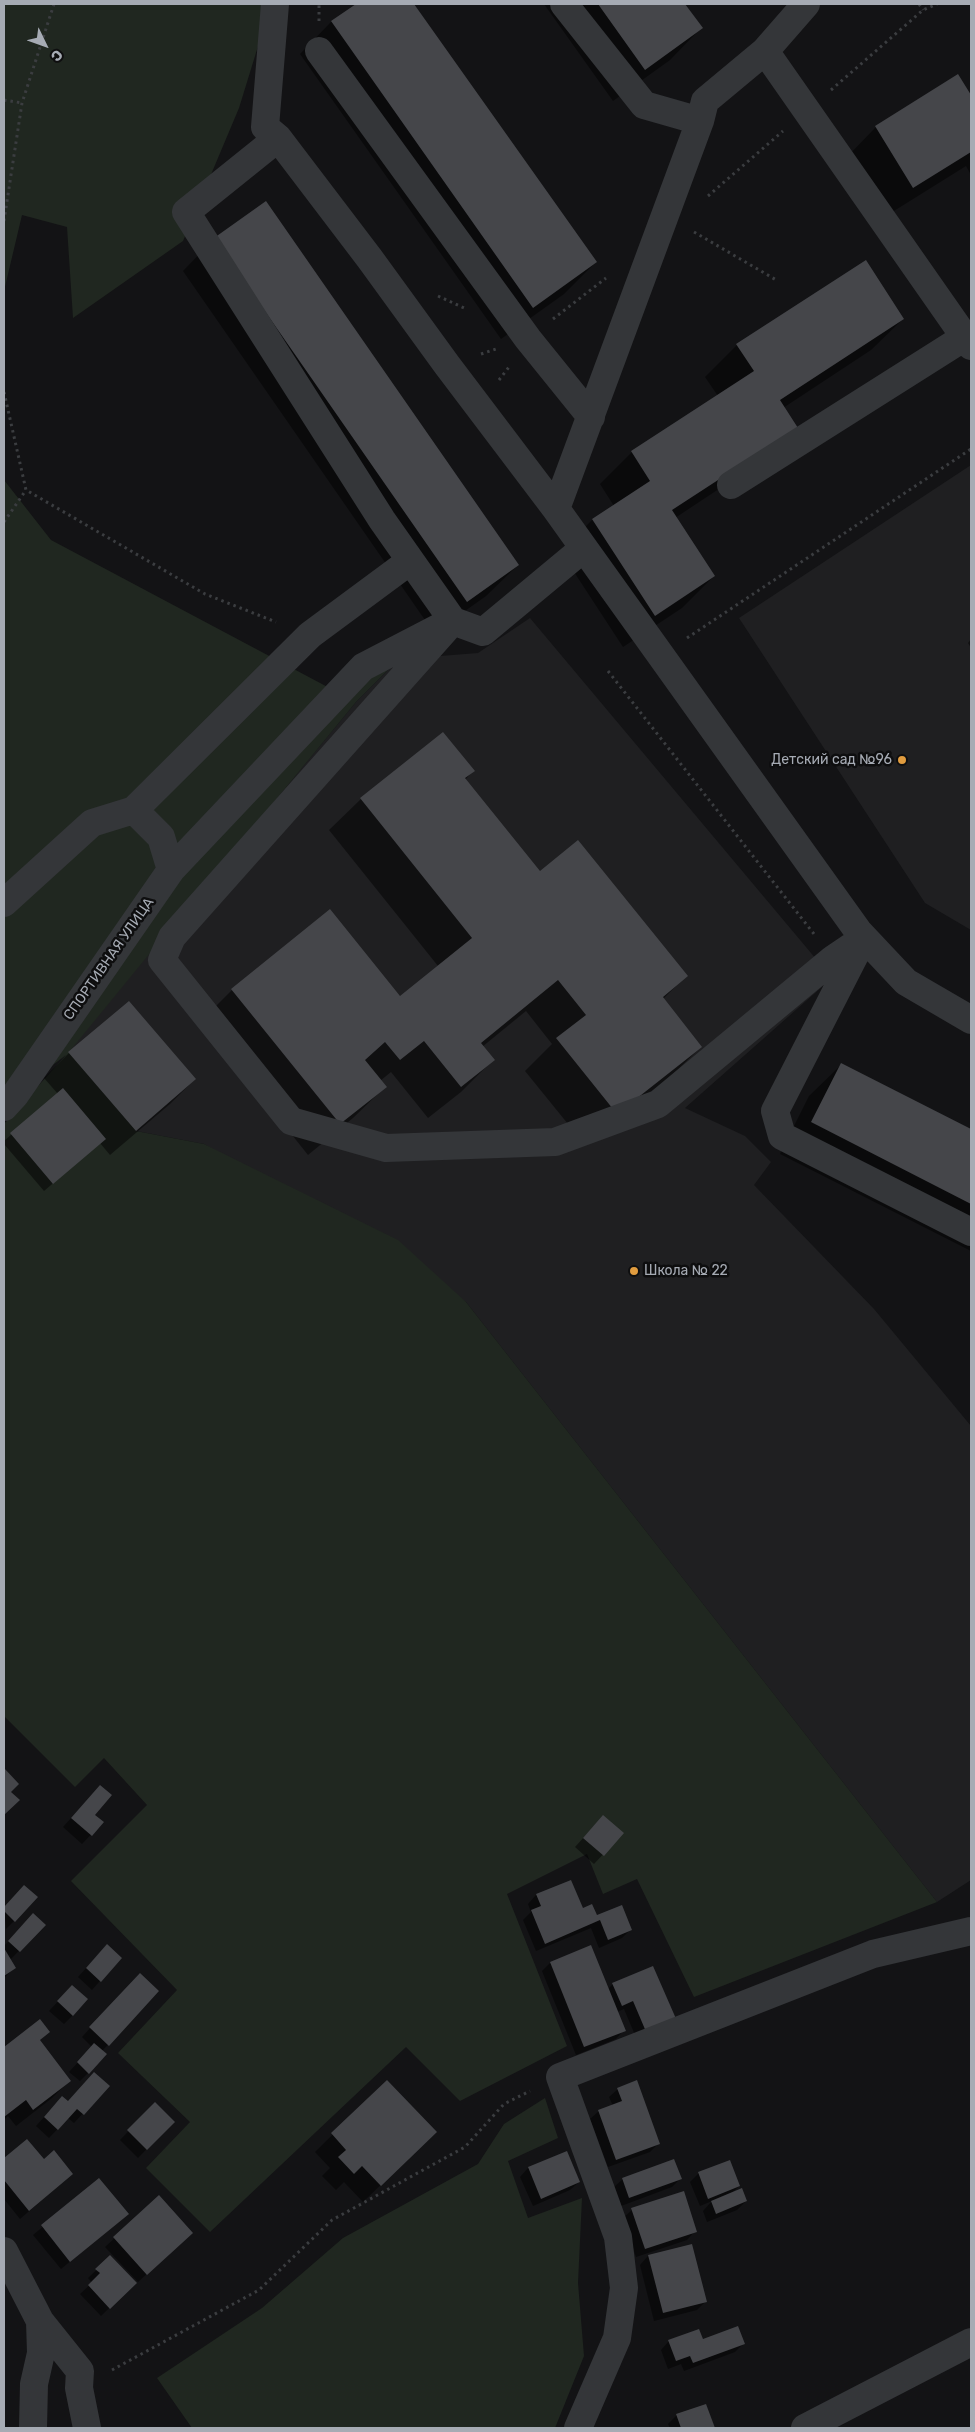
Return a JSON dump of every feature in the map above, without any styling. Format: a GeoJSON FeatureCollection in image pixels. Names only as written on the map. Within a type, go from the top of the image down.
{"type":"FeatureCollection","features":[{"type":"Feature","properties":{"kind":"street"},"geometry":{"type":"LineString","coordinates":[[275,4],[265,127],[278,138],[370,259],[446,366],[556,509],[864,938],[906,982],[971,1020]]}},
{"type":"Feature","properties":{"kind":"street"},"geometry":{"type":"LineString","coordinates":[[564,4],[644,105],[700,121]]}},
{"type":"Feature","properties":{"kind":"street"},"geometry":{"type":"LineString","coordinates":[[556,509],[700,121],[705,101],[765,52],[803,5]]}},
{"type":"Feature","properties":{"kind":"street"},"geometry":{"type":"LineString","coordinates":[[319,51],[528,339],[590,417]]}},
{"type":"Feature","properties":{"kind":"street"},"geometry":{"type":"LineString","coordinates":[[731,485],[968,341],[879,217],[808,110],[765,52]]}},
{"type":"Feature","properties":{"kind":"street"},"geometry":{"type":"LineString","coordinates":[[278,138],[186,212],[410,561],[453,621],[483,632],[584,548]]}},
{"type":"Feature","properties":{"kind":"street"},"geometry":{"type":"LineString","coordinates":[[4,903],[92,823],[134,810],[310,635],[410,561]]}},
{"type":"Feature","properties":{"kind":"street"},"geometry":{"type":"LineString","coordinates":[[453,621],[172,937],[162,960],[291,1121],[386,1148],[555,1142],[658,1104],[833,959],[864,938]]}},
{"type":"Feature","properties":{"kind":"street","name":"СПОРТИВНАЯ УЛИЦА"},"geometry":{"type":"LineString","coordinates":[[4,1107],[15,1096],[171,870],[362,667],[453,621]]}},
{"type":"Feature","properties":{"kind":"street"},"geometry":{"type":"LineString","coordinates":[[134,810],[160,838],[171,870]]}},
{"type":"Feature","properties":{"kind":"street"},"geometry":{"type":"LineString","coordinates":[[864,938],[775,1111],[782,1136],[971,1232]]}},
{"type":"Feature","properties":{"kind":"street"},"geometry":{"type":"LineString","coordinates":[[578,2428],[617,2338],[624,2288],[618,2237],[560,2077],[873,1954],[971,1931]]}},
{"type":"Feature","properties":{"kind":"street"},"geometry":{"type":"LineString","coordinates":[[4,2251],[40,2321],[80,2372],[79,2388],[87,2428]]}},
{"type":"Feature","properties":{"kind":"street"},"geometry":{"type":"LineString","coordinates":[[33,2428],[34,2384],[41,2353],[40,2321]]}},
{"type":"Feature","properties":{"kind":"street"},"geometry":{"type":"LineString","coordinates":[[805,2428],[971,2342]]}},
{"type":"Feature","properties":{"kind":"path"},"geometry":{"type":"LineString","coordinates":[[4,221],[22,103],[54,4]]}},
{"type":"Feature","properties":{"kind":"path"},"geometry":{"type":"LineString","coordinates":[[919,4],[923,10]]}},
{"type":"Feature","properties":{"kind":"path"},"geometry":{"type":"LineString","coordinates":[[706,198],[923,10],[937,4]]}},
{"type":"Feature","properties":{"kind":"path"},"geometry":{"type":"LineString","coordinates":[[4,100],[22,103]]}},
{"type":"Feature","properties":{"kind":"path"},"geometry":{"type":"LineString","coordinates":[[656,239],[677,222],[778,281]]}},
{"type":"Feature","properties":{"kind":"path"},"geometry":{"type":"LineString","coordinates":[[480,409],[528,339],[611,274]]}},
{"type":"Feature","properties":{"kind":"path"},"geometry":{"type":"LineString","coordinates":[[433,293],[468,310]]}},
{"type":"Feature","properties":{"kind":"path"},"geometry":{"type":"LineString","coordinates":[[446,366],[528,339]]}},
{"type":"Feature","properties":{"kind":"path"},"geometry":{"type":"LineString","coordinates":[[4,392],[26,490],[4,522]]}},
{"type":"Feature","properties":{"kind":"path"},"geometry":{"type":"LineString","coordinates":[[660,656],[971,448]]}},
{"type":"Feature","properties":{"kind":"path"},"geometry":{"type":"LineString","coordinates":[[26,490],[205,594],[310,635]]}},
{"type":"Feature","properties":{"kind":"path"},"geometry":{"type":"LineString","coordinates":[[608,671],[833,959]]}},
{"type":"Feature","properties":{"kind":"path"},"geometry":{"type":"LineString","coordinates":[[79,2388],[259,2290],[332,2220],[465,2147],[504,2104],[560,2077]]}},
{"type":"Feature","properties":{"kind":"shaded area"},"geometry":{"type":"Polygon","coordinates":[[[4,4],[271,4],[239,108],[183,241],[73,318],[67,227],[22,215],[4,291],[4,4]]]}},
{"type":"Feature","properties":{"kind":"shaded area","name":"Детский сад №96"},"geometry":{"type":"Polygon","coordinates":[[[971,465],[971,930],[925,903],[739,618],[971,465]]]}},
{"type":"Feature","properties":{"kind":"shaded area"},"geometry":{"type":"Polygon","coordinates":[[[4,480],[51,540],[337,692],[405,653],[356,702],[69,1052],[136,1131],[204,1144],[398,1240],[466,1302],[937,1902],[694,1997],[637,1879],[603,1894],[587,1854],[507,1894],[567,2046],[460,2101],[406,2047],[210,2232],[146,2168],[190,2122],[118,2053],[177,1990],[71,1881],[147,1805],[104,1758],[75,1787],[4,1716],[4,1124],[66,1055],[4,1102],[4,480]]]}},
{"type":"Feature","properties":{"kind":"shaded area","name":"Школа № 22"},"geometry":{"type":"Polygon","coordinates":[[[530,618],[832,978],[685,1108],[745,1136],[771,1162],[754,1185],[874,1309],[971,1426],[971,1880],[937,1902],[466,1302],[204,1144],[136,1131],[68,1052],[356,702],[405,653],[440,656],[478,653],[530,618]]]}},
{"type":"Feature","properties":{"kind":"shaded area"},"geometry":{"type":"Polygon","coordinates":[[[545,2098],[558,2138],[508,2161],[528,2218],[582,2198],[578,2283],[584,2356],[555,2428],[192,2428],[157,2378],[262,2308],[343,2238],[478,2164],[504,2124],[545,2098]]]}},
{"type":"Feature","properties":{"kind":"building"},"geometry":{"type":"Polygon","coordinates":[[[356,4],[414,4],[597,262],[533,308],[331,21],[356,4]]]}},
{"type":"Feature","properties":{"kind":"building"},"geometry":{"type":"Polygon","coordinates":[[[598,4],[685,4],[703,28],[645,70],[598,4]]]}},
{"type":"Feature","properties":{"kind":"building"},"geometry":{"type":"Polygon","coordinates":[[[958,74],[971,95],[971,152],[913,188],[875,126],[958,74]]]}},
{"type":"Feature","properties":{"kind":"building"},"geometry":{"type":"Polygon","coordinates":[[[266,201],[519,565],[467,602],[214,238],[266,201]]]}},
{"type":"Feature","properties":{"kind":"building"},"geometry":{"type":"Polygon","coordinates":[[[866,260],[904,319],[780,400],[798,428],[672,510],[715,576],[655,616],[592,519],[650,481],[631,451],[754,371],[736,344],[866,260]]]}},
{"type":"Feature","properties":{"kind":"building"},"geometry":{"type":"Polygon","coordinates":[[[443,732],[475,771],[465,778],[540,871],[578,840],[688,976],[663,997],[702,1047],[617,1114],[556,1038],[586,1015],[558,980],[481,1043],[495,1060],[461,1087],[424,1041],[400,1060],[385,1042],[365,1060],[387,1087],[340,1124],[231,989],[330,909],[400,996],[472,938],[360,798],[443,732]]]}},
{"type":"Feature","properties":{"kind":"building"},"geometry":{"type":"Polygon","coordinates":[[[129,1001],[196,1079],[136,1131],[68,1052],[129,1001]]]}},
{"type":"Feature","properties":{"kind":"building"},"geometry":{"type":"Polygon","coordinates":[[[841,1063],[971,1129],[971,1204],[811,1122],[841,1063]]]}},
{"type":"Feature","properties":{"kind":"building"},"geometry":{"type":"Polygon","coordinates":[[[63,1088],[106,1139],[53,1184],[10,1133],[63,1088]]]}},
{"type":"Feature","properties":{"kind":"building"},"geometry":{"type":"Polygon","coordinates":[[[4,1768],[19,1784],[11,1792],[20,1800],[4,1815],[4,1768]]]}},
{"type":"Feature","properties":{"kind":"building"},"geometry":{"type":"Polygon","coordinates":[[[100,1785],[112,1795],[95,1815],[104,1822],[92,1836],[71,1818],[100,1785]]]}},
{"type":"Feature","properties":{"kind":"building"},"geometry":{"type":"Polygon","coordinates":[[[603,1815],[624,1833],[604,1856],[583,1838],[603,1815]]]}},
{"type":"Feature","properties":{"kind":"building"},"geometry":{"type":"Polygon","coordinates":[[[571,1880],[583,1908],[592,1904],[597,1915],[622,1905],[632,1930],[608,1940],[600,1920],[545,1944],[531,1910],[541,1906],[536,1894],[571,1880]]]}},
{"type":"Feature","properties":{"kind":"building"},"geometry":{"type":"Polygon","coordinates":[[[24,1885],[38,1897],[15,1922],[4,1911],[4,1907],[24,1885]]]}},
{"type":"Feature","properties":{"kind":"building"},"geometry":{"type":"Polygon","coordinates":[[[33,1913],[46,1925],[20,1952],[8,1941],[33,1913]]]}},
{"type":"Feature","properties":{"kind":"building"},"geometry":{"type":"Polygon","coordinates":[[[107,1944],[122,1958],[101,1982],[86,1968],[107,1944]]]}},
{"type":"Feature","properties":{"kind":"building"},"geometry":{"type":"Polygon","coordinates":[[[591,1945],[626,2031],[584,2047],[550,1962],[591,1945]]]}},
{"type":"Feature","properties":{"kind":"building"},"geometry":{"type":"Polygon","coordinates":[[[4,1948],[16,1968],[4,1976],[4,1948]]]}},
{"type":"Feature","properties":{"kind":"building"},"geometry":{"type":"Polygon","coordinates":[[[653,1966],[677,2021],[647,2034],[633,2001],[622,2006],[612,1983],[653,1966]]]}},
{"type":"Feature","properties":{"kind":"building"},"geometry":{"type":"Polygon","coordinates":[[[140,1973],[159,1991],[109,2046],[89,2027],[140,1973]]]}},
{"type":"Feature","properties":{"kind":"building"},"geometry":{"type":"Polygon","coordinates":[[[72,1985],[88,1999],[73,2016],[57,2001],[72,1985]]]}},
{"type":"Feature","properties":{"kind":"building"},"geometry":{"type":"Polygon","coordinates":[[[40,2019],[50,2032],[40,2040],[71,2081],[33,2110],[26,2100],[4,2117],[4,2047],[40,2019]]]}},
{"type":"Feature","properties":{"kind":"building"},"geometry":{"type":"Polygon","coordinates":[[[94,2043],[107,2054],[89,2074],[77,2062],[94,2043]]]}},
{"type":"Feature","properties":{"kind":"building"},"geometry":{"type":"Polygon","coordinates":[[[94,2072],[110,2086],[84,2115],[77,2109],[58,2130],[44,2117],[62,2096],[68,2101],[94,2072]]]}},
{"type":"Feature","properties":{"kind":"building"},"geometry":{"type":"Polygon","coordinates":[[[387,2080],[437,2132],[381,2186],[362,2166],[354,2174],[338,2157],[346,2150],[331,2133],[387,2080]]]}},
{"type":"Feature","properties":{"kind":"building"},"geometry":{"type":"Polygon","coordinates":[[[637,2080],[660,2144],[616,2160],[598,2110],[622,2101],[617,2088],[637,2080]]]}},
{"type":"Feature","properties":{"kind":"building"},"geometry":{"type":"Polygon","coordinates":[[[155,2102],[175,2122],[147,2150],[127,2130],[155,2102]]]}},
{"type":"Feature","properties":{"kind":"building"},"geometry":{"type":"Polygon","coordinates":[[[27,2139],[44,2159],[54,2150],[73,2174],[29,2211],[4,2180],[4,2158],[27,2139]]]}},
{"type":"Feature","properties":{"kind":"building"},"geometry":{"type":"Polygon","coordinates":[[[567,2151],[580,2182],[541,2199],[528,2167],[567,2151]]]}},
{"type":"Feature","properties":{"kind":"building"},"geometry":{"type":"Polygon","coordinates":[[[674,2159],[682,2179],[629,2198],[622,2178],[674,2159]]]}},
{"type":"Feature","properties":{"kind":"building"},"geometry":{"type":"Polygon","coordinates":[[[730,2160],[740,2186],[708,2199],[698,2172],[730,2160]]]}},
{"type":"Feature","properties":{"kind":"building"},"geometry":{"type":"Polygon","coordinates":[[[99,2178],[129,2214],[70,2262],[41,2225],[99,2178]]]}},
{"type":"Feature","properties":{"kind":"building"},"geometry":{"type":"Polygon","coordinates":[[[742,2188],[747,2201],[716,2214],[711,2201],[742,2188]]]}},
{"type":"Feature","properties":{"kind":"building"},"geometry":{"type":"Polygon","coordinates":[[[684,2191],[697,2232],[645,2249],[631,2208],[684,2191]]]}},
{"type":"Feature","properties":{"kind":"building"},"geometry":{"type":"Polygon","coordinates":[[[159,2195],[193,2233],[147,2275],[113,2237],[159,2195]]]}},
{"type":"Feature","properties":{"kind":"building"},"geometry":{"type":"Polygon","coordinates":[[[692,2244],[707,2302],[663,2313],[648,2255],[692,2244]]]}},
{"type":"Feature","properties":{"kind":"building"},"geometry":{"type":"Polygon","coordinates":[[[110,2255],[137,2283],[110,2309],[88,2285],[100,2273],[95,2269],[110,2255]]]}},
{"type":"Feature","properties":{"kind":"building"},"geometry":{"type":"Polygon","coordinates":[[[738,2326],[745,2344],[693,2363],[690,2356],[676,2361],[668,2340],[699,2329],[703,2339],[738,2326]]]}},
{"type":"Feature","properties":{"kind":"building"},"geometry":{"type":"Polygon","coordinates":[[[706,2404],[715,2428],[681,2428],[676,2414],[706,2404]]]}},
{"type":"Feature","properties":{"kind":"place","name":"Детский сад №96"},"geometry":{"type":"Point","coordinates":[902,760]}},
{"type":"Feature","properties":{"kind":"place","name":"Школа № 22"},"geometry":{"type":"Point","coordinates":[634,1271]}}]}
